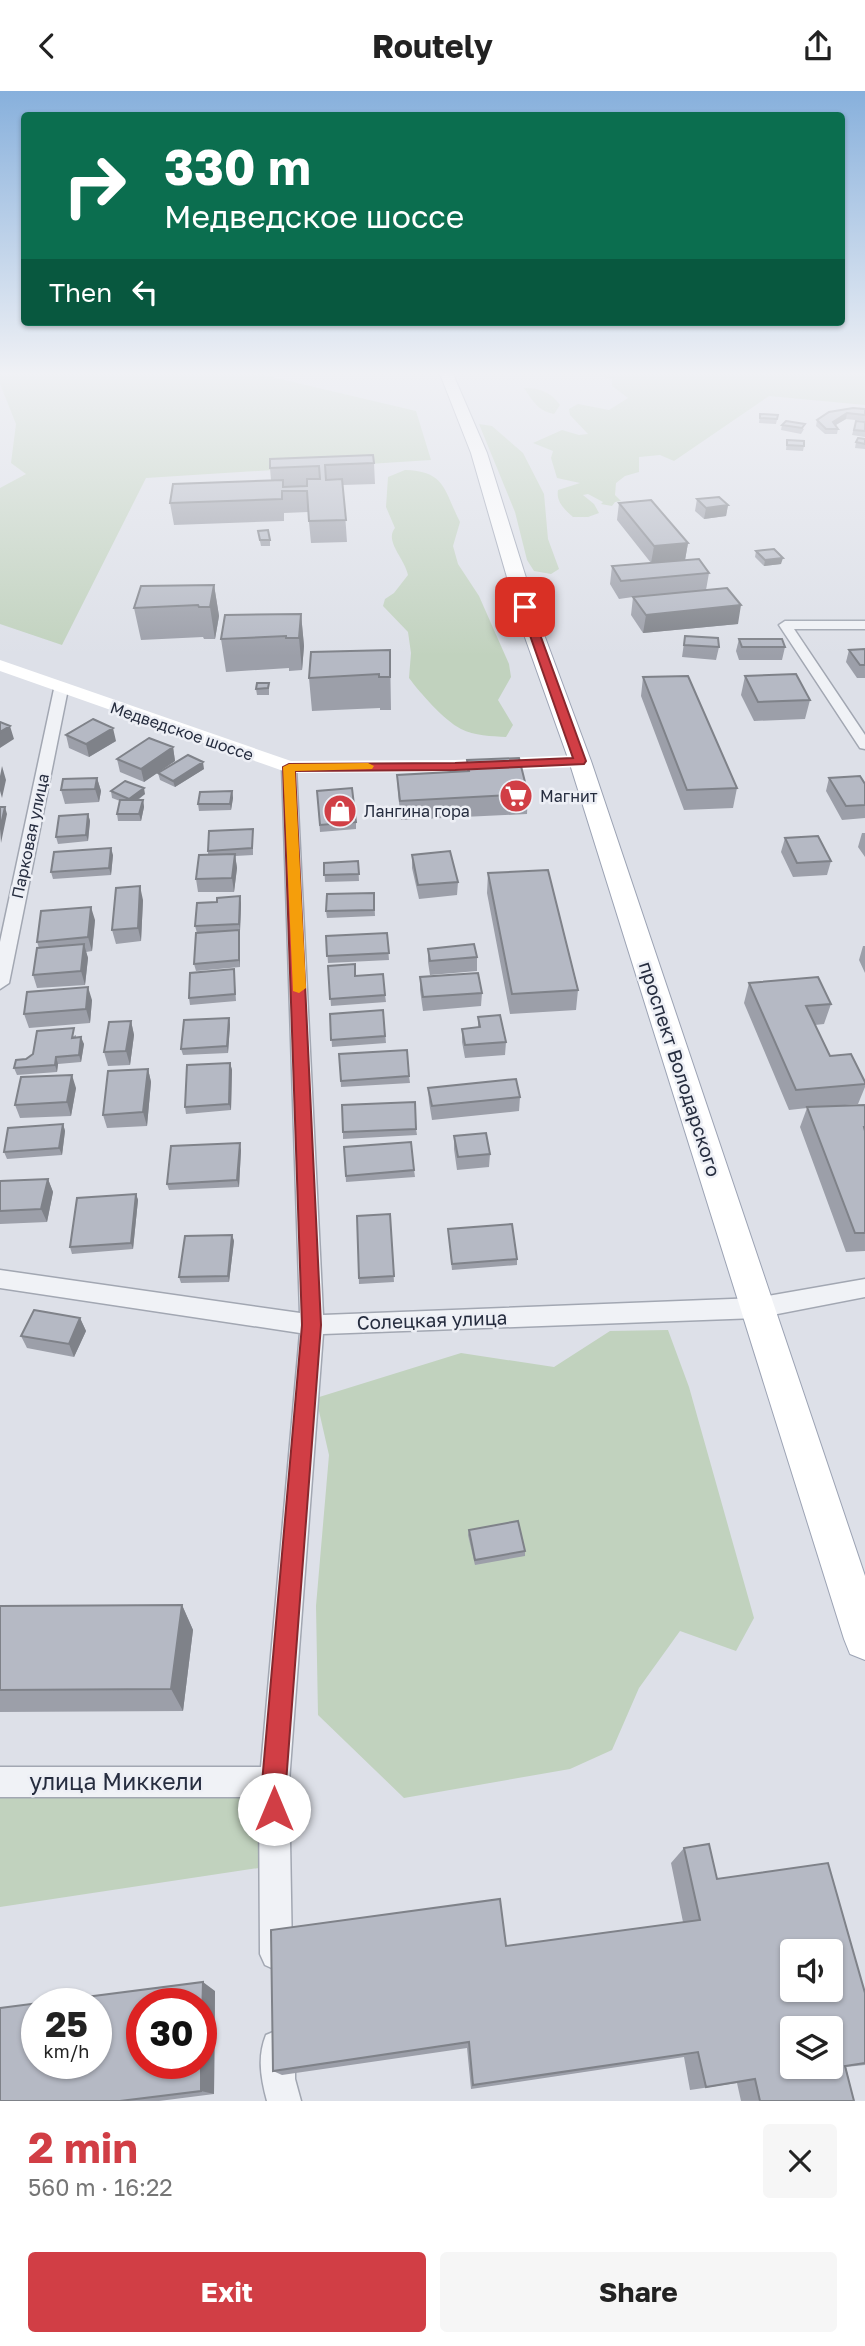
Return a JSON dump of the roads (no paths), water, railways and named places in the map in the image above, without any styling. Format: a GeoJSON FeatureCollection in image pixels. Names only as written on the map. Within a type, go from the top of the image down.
{"type":"FeatureCollection","features":[{"type":"Feature","properties":{"kind":"main road","name":"проспект Володарского"},"geometry":{"type":"LineString","coordinates":[[483,468],[536,640],[580,761],[865,1639]]}},
{"type":"Feature","properties":{"kind":"main road","name":"Медведское шоссе"},"geometry":{"type":"LineString","coordinates":[[0,665],[61,689],[289,767],[455,766],[580,761]]}},
{"type":"Feature","properties":{"kind":"street"},"geometry":{"type":"LineString","coordinates":[[865,625],[785,625],[865,745]]}},
{"type":"Feature","properties":{"kind":"street","name":"Парковая улица"},"geometry":{"type":"LineString","coordinates":[[0,983],[61,689]]}},
{"type":"Feature","properties":{"kind":"street"},"geometry":{"type":"LineString","coordinates":[[285,2101],[278,2079],[274,1783],[312,1325],[289,767]]}},
{"type":"Feature","properties":{"kind":"street","name":"Солецкая улица"},"geometry":{"type":"LineString","coordinates":[[0,1279],[312,1325],[757,1308],[865,1288]]}},
{"type":"Feature","properties":{"kind":"street","name":"улица Миккели"},"geometry":{"type":"LineString","coordinates":[[0,1782],[274,1783]]}},
{"type":"Feature","properties":{"kind":"place","name":"Магнит"},"geometry":{"type":"Point","coordinates":[516,796]}},
{"type":"Feature","properties":{"kind":"place","name":"Лангина гора"},"geometry":{"type":"Point","coordinates":[340,811]}}]}
